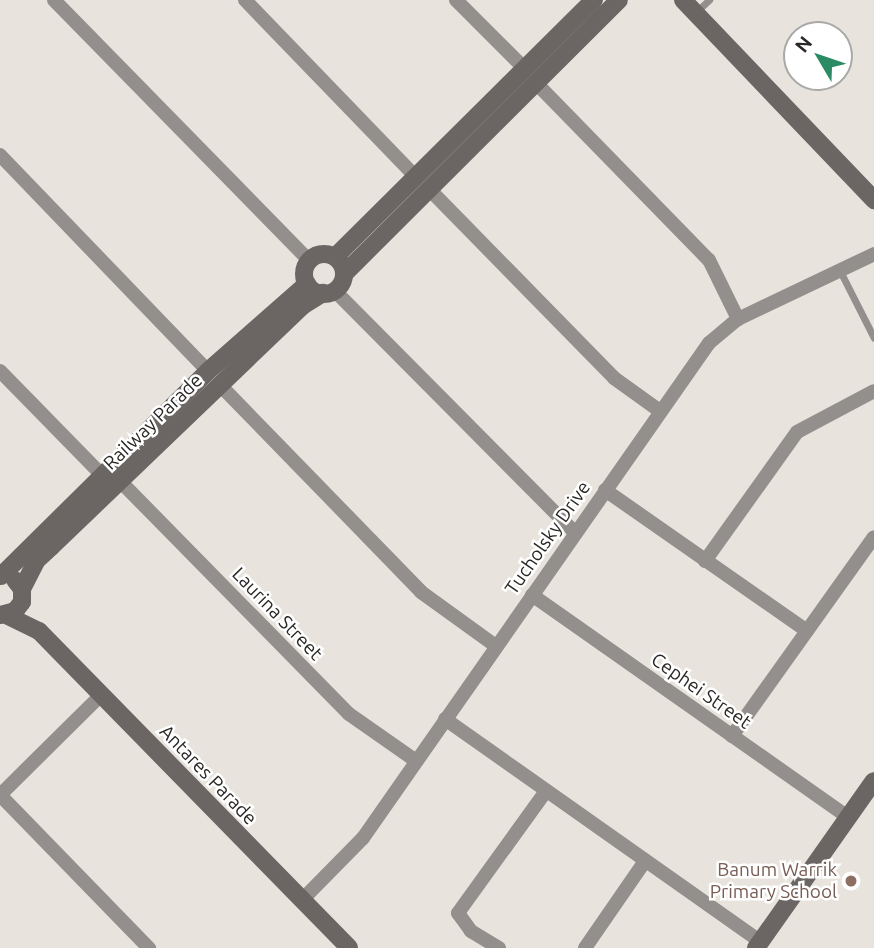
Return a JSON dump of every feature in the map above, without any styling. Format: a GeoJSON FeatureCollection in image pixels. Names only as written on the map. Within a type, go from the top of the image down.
{"type":"FeatureCollection","features":[{"type":"Feature","properties":{"kind":"street"},"geometry":{"type":"LineString","coordinates":[[54,0],[309,260]]}},
{"type":"Feature","properties":{"kind":"street"},"geometry":{"type":"LineString","coordinates":[[246,0],[415,176]]}},
{"type":"Feature","properties":{"kind":"street"},"geometry":{"type":"LineString","coordinates":[[456,0],[709,260],[738,318]]}},
{"type":"Feature","properties":{"kind":"street"},"geometry":{"type":"LineString","coordinates":[[321,289],[344,274],[431,191],[594,0]]}},
{"type":"Feature","properties":{"kind":"street"},"geometry":{"type":"LineString","coordinates":[[335,257],[415,176],[619,0]]}},
{"type":"Feature","properties":{"kind":"street"},"geometry":{"type":"LineString","coordinates":[[690,6],[874,200]]}},
{"type":"Feature","properties":{"kind":"street"},"geometry":{"type":"LineString","coordinates":[[0,155],[208,371]]}},
{"type":"Feature","properties":{"kind":"street"},"geometry":{"type":"LineString","coordinates":[[431,191],[614,378],[660,411]]}},
{"type":"Feature","properties":{"kind":"street"},"geometry":{"type":"LineString","coordinates":[[335,257],[321,254],[309,260],[304,272],[575,533]]}},
{"type":"Feature","properties":{"kind":"street","name":"Tucholsky Drive"},"geometry":{"type":"LineString","coordinates":[[301,901],[363,838],[709,343],[738,318],[874,254]]}},
{"type":"Feature","properties":{"kind":"street"},"geometry":{"type":"LineString","coordinates":[[335,257],[344,274]]}},
{"type":"Feature","properties":{"kind":"street","name":"Railway Parade"},"geometry":{"type":"LineString","coordinates":[[0,576],[208,371],[321,289]]}},
{"type":"Feature","properties":{"kind":"street","name":"Railway Parade"},"geometry":{"type":"LineString","coordinates":[[2,615],[18,608],[36,561],[321,289]]}},
{"type":"Feature","properties":{"kind":"street"},"geometry":{"type":"LineString","coordinates":[[0,371],[102,475]]}},
{"type":"Feature","properties":{"kind":"street"},"geometry":{"type":"LineString","coordinates":[[221,386],[421,592],[496,646]]}},
{"type":"Feature","properties":{"kind":"street"},"geometry":{"type":"LineString","coordinates":[[705,561],[797,432],[874,391]]}},
{"type":"Feature","properties":{"kind":"street","name":"Laurina Street"},"geometry":{"type":"LineString","coordinates":[[121,482],[349,714],[416,761]]}},
{"type":"Feature","properties":{"kind":"street"},"geometry":{"type":"LineString","coordinates":[[605,490],[807,631]]}},
{"type":"Feature","properties":{"kind":"street"},"geometry":{"type":"LineString","coordinates":[[732,736],[874,537]]}},
{"type":"Feature","properties":{"kind":"street"},"geometry":{"type":"LineString","coordinates":[[0,576],[14,579],[23,592]]}},
{"type":"Feature","properties":{"kind":"street","name":"Antares Parade"},"geometry":{"type":"LineString","coordinates":[[23,592],[38,631]]}},
{"type":"Feature","properties":{"kind":"street","name":"Cephei Street"},"geometry":{"type":"LineString","coordinates":[[532,595],[848,817]]}},
{"type":"Feature","properties":{"kind":"street","name":"Antares Parade"},"geometry":{"type":"LineString","coordinates":[[2,615],[38,631],[349,948]]}},
{"type":"Feature","properties":{"kind":"street"},"geometry":{"type":"LineString","coordinates":[[101,695],[0,795],[149,948]]}},
{"type":"Feature","properties":{"kind":"street"},"geometry":{"type":"LineString","coordinates":[[445,719],[758,945],[874,781]]}},
{"type":"Feature","properties":{"kind":"street"},"geometry":{"type":"LineString","coordinates":[[499,948],[471,931],[458,913],[546,791]]}},
{"type":"Feature","properties":{"kind":"street"},"geometry":{"type":"LineString","coordinates":[[585,948],[645,861]]}},
{"type":"Feature","properties":{"kind":"lane"},"geometry":{"type":"LineString","coordinates":[[690,6],[709,0]]}},
{"type":"Feature","properties":{"kind":"lane"},"geometry":{"type":"LineString","coordinates":[[840,271],[874,338]]}},
{"type":"Feature","properties":{"kind":"place","name":"Banum Warrik Primary School"},"geometry":{"type":"Point","coordinates":[851,881]}}]}
